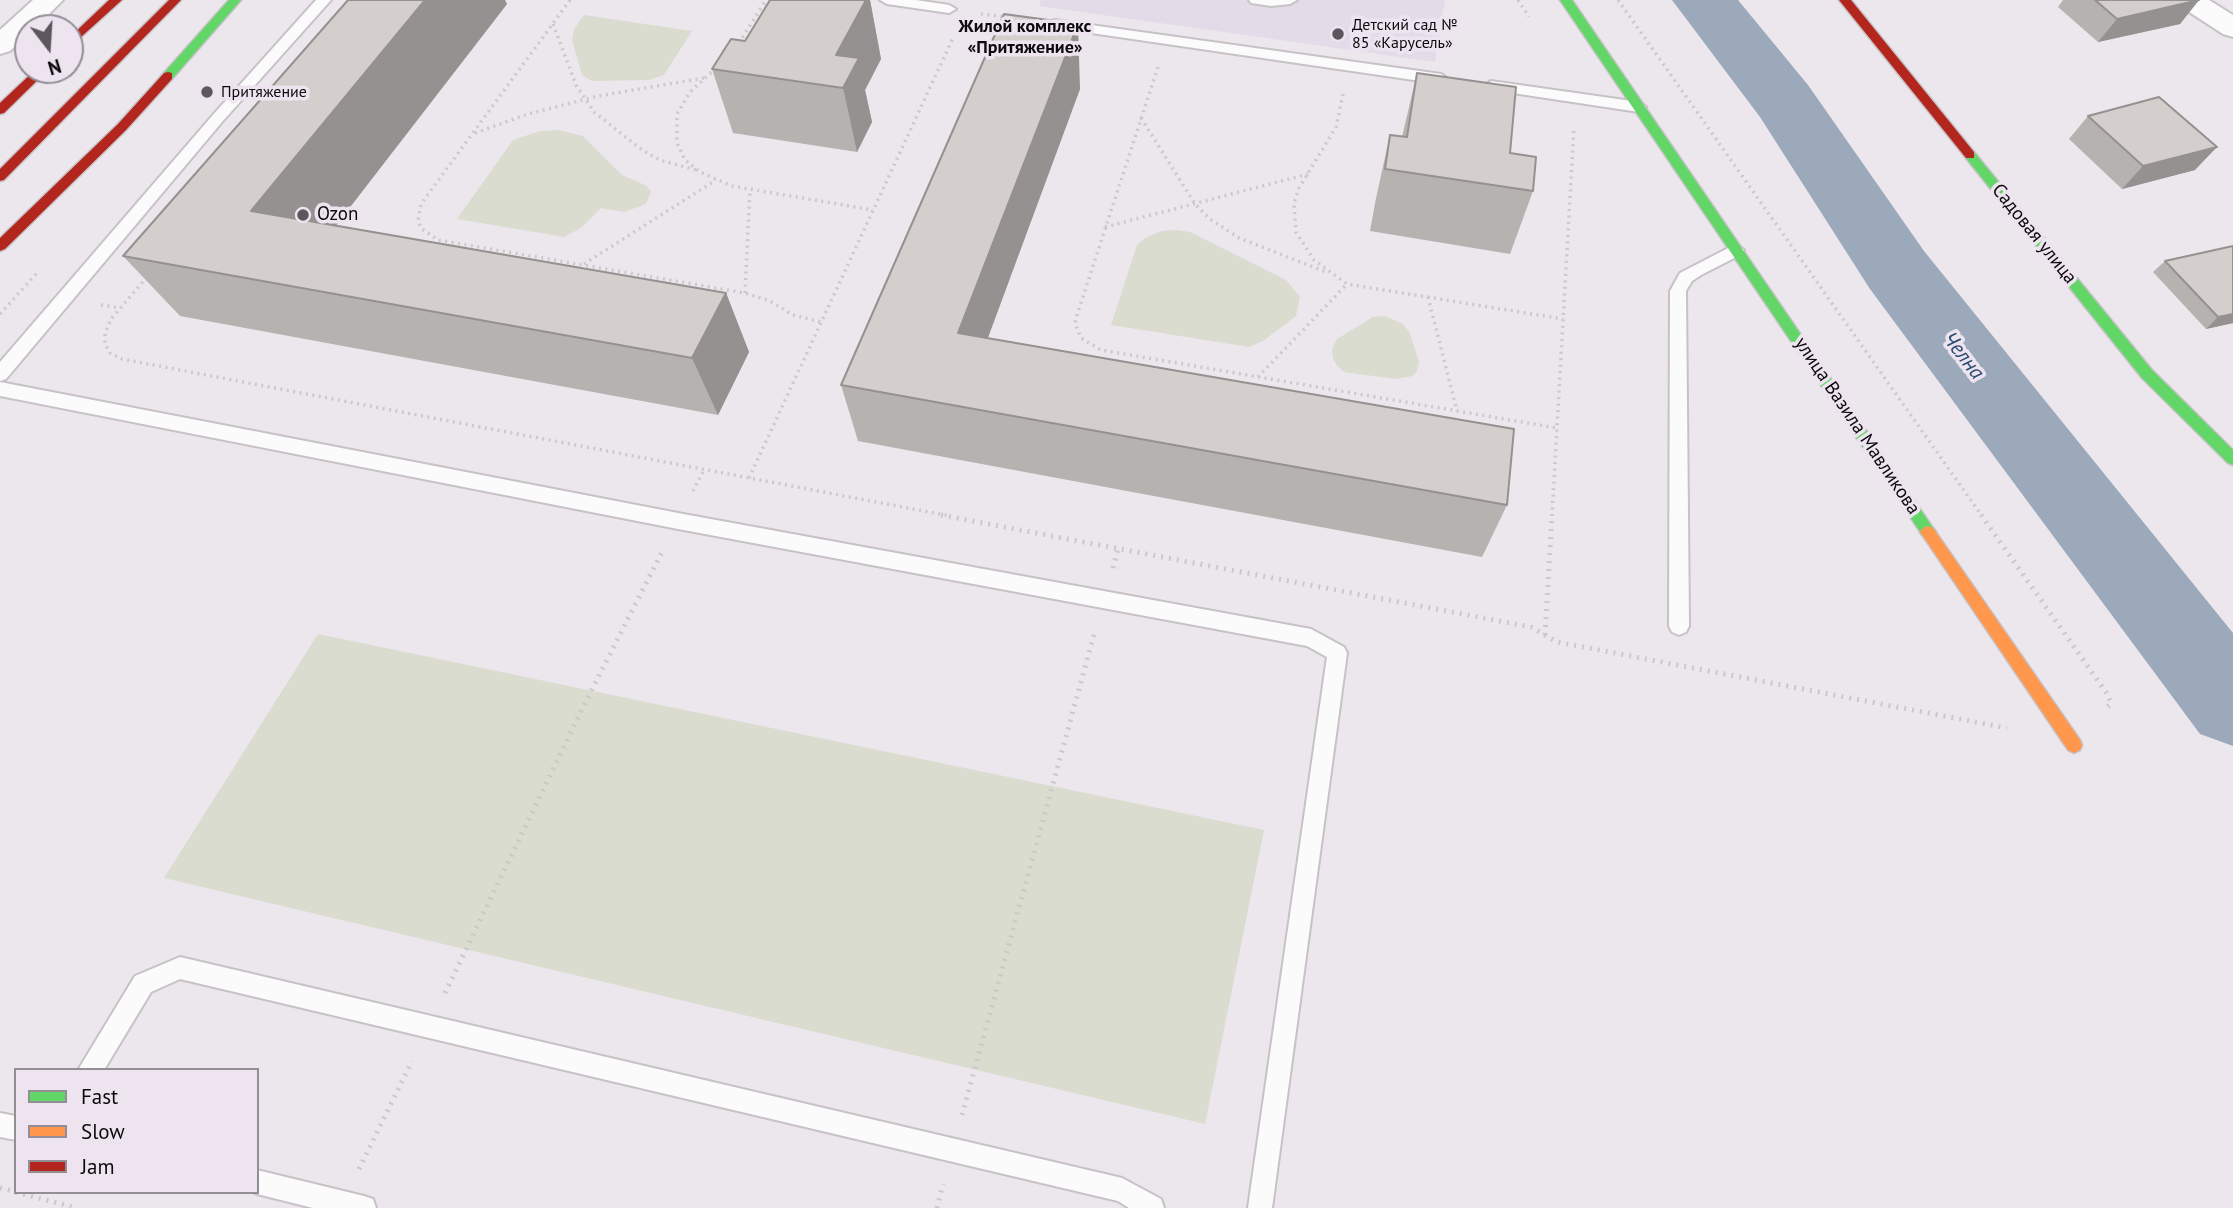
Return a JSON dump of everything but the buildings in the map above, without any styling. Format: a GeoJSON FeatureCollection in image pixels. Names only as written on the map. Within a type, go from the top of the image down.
{"type":"FeatureCollection","features":[{"type":"Feature","properties":{"kind":"street"},"geometry":{"type":"LineString","coordinates":[[0,45],[49,0]]}},
{"type":"Feature","properties":{"kind":"street"},"geometry":{"type":"LineString","coordinates":[[84,30],[116,0]]}},
{"type":"Feature","properties":{"kind":"street"},"geometry":{"type":"LineString","coordinates":[[0,177],[175,0]]}},
{"type":"Feature","properties":{"kind":"street"},"geometry":{"type":"LineString","coordinates":[[0,246],[122,127],[235,0]]}},
{"type":"Feature","properties":{"kind":"street","name":"улица Вазила Мавликова"},"geometry":{"type":"LineString","coordinates":[[1566,0],[2074,745]]}},
{"type":"Feature","properties":{"kind":"street","name":"Садовая улица"},"geometry":{"type":"LineString","coordinates":[[1844,0],[2147,374],[2233,459]]}},
{"type":"Feature","properties":{"kind":"street"},"geometry":{"type":"LineString","coordinates":[[2190,0],[2233,29]]}},
{"type":"Feature","properties":{"kind":"street"},"geometry":{"type":"LineString","coordinates":[[0,110],[27,84]]}},
{"type":"Feature","properties":{"kind":"lane"},"geometry":{"type":"LineString","coordinates":[[0,374],[217,119],[324,0]]}},
{"type":"Feature","properties":{"kind":"lane"},"geometry":{"type":"LineString","coordinates":[[887,0],[949,9]]}},
{"type":"Feature","properties":{"kind":"lane"},"geometry":{"type":"LineString","coordinates":[[1256,0],[1290,0]]}},
{"type":"Feature","properties":{"kind":"lane"},"geometry":{"type":"LineString","coordinates":[[1045,23],[1455,81]]}},
{"type":"Feature","properties":{"kind":"lane"},"geometry":{"type":"LineString","coordinates":[[1482,85],[1639,107]]}},
{"type":"Feature","properties":{"kind":"lane"},"geometry":{"type":"LineString","coordinates":[[1679,626],[1677,298],[1686,277],[1737,250]]}},
{"type":"Feature","properties":{"kind":"lane"},"geometry":{"type":"LineString","coordinates":[[0,389],[678,521],[1311,638],[1337,653],[1260,1208]]}},
{"type":"Feature","properties":{"kind":"lane"},"geometry":{"type":"LineString","coordinates":[[91,1068],[143,984],[180,968],[1122,1190],[1152,1208]]}},
{"type":"Feature","properties":{"kind":"lane"},"geometry":{"type":"LineString","coordinates":[[259,1182],[353,1205]]}},
{"type":"Feature","properties":{"kind":"path"},"geometry":{"type":"LineString","coordinates":[[570,0],[421,204],[418,213],[422,229],[438,240],[745,293],[770,301],[793,315],[821,322]]}},
{"type":"Feature","properties":{"kind":"path"},"geometry":{"type":"LineString","coordinates":[[737,46],[766,0]]}},
{"type":"Feature","properties":{"kind":"path"},"geometry":{"type":"LineString","coordinates":[[148,277],[111,319],[105,332],[105,344],[110,353],[122,359],[1531,627],[1556,642],[2006,728],[2028,727],[2106,708],[2110,704],[2108,695],[1618,0]]}},
{"type":"Feature","properties":{"kind":"path"},"geometry":{"type":"LineString","coordinates":[[553,23],[568,68],[583,99],[610,127],[642,150],[660,160],[750,189],[873,209]]}},
{"type":"Feature","properties":{"kind":"path"},"geometry":{"type":"LineString","coordinates":[[748,478],[957,30]]}},
{"type":"Feature","properties":{"kind":"path"},"geometry":{"type":"LineString","coordinates":[[700,172],[685,160],[677,143],[675,127],[682,104],[719,65]]}},
{"type":"Feature","properties":{"kind":"path"},"geometry":{"type":"LineString","coordinates":[[473,133],[583,99],[705,78]]}},
{"type":"Feature","properties":{"kind":"path"},"geometry":{"type":"LineString","coordinates":[[1545,635],[1576,98]]}},
{"type":"Feature","properties":{"kind":"path"},"geometry":{"type":"LineString","coordinates":[[1147,99],[1075,323],[1081,338],[1101,350],[1557,428]]}},
{"type":"Feature","properties":{"kind":"path"},"geometry":{"type":"LineString","coordinates":[[1141,118],[1195,204],[1210,219],[1239,238],[1330,274],[1348,284],[1563,319]]}},
{"type":"Feature","properties":{"kind":"path"},"geometry":{"type":"LineString","coordinates":[[1330,274],[1303,246],[1293,218],[1299,188],[1336,127]]}},
{"type":"Feature","properties":{"kind":"path"},"geometry":{"type":"LineString","coordinates":[[1105,228],[1309,174]]}},
{"type":"Feature","properties":{"kind":"path"},"geometry":{"type":"LineString","coordinates":[[584,265],[716,180]]}},
{"type":"Feature","properties":{"kind":"path"},"geometry":{"type":"LineString","coordinates":[[745,293],[750,189]]}},
{"type":"Feature","properties":{"kind":"path"},"geometry":{"type":"LineString","coordinates":[[1258,377],[1348,284]]}},
{"type":"Feature","properties":{"kind":"path"},"geometry":{"type":"LineString","coordinates":[[1428,297],[1457,411]]}},
{"type":"Feature","properties":{"kind":"path"},"geometry":{"type":"LineString","coordinates":[[353,1205],[428,1027],[585,703],[704,470]]}},
{"type":"Feature","properties":{"kind":"path"},"geometry":{"type":"LineString","coordinates":[[937,1208],[1118,549]]}},
{"type":"Feature","properties":{"kind":"path"},"geometry":{"type":"LineString","coordinates":[[23,1194],[77,1208]]}},
{"type":"Feature","properties":{"kind":"shaded area","name":"Детский сад № 85 «Карусель»"},"geometry":{"type":"Polygon","coordinates":[[[1041,0],[1445,0],[1435,62],[1039,6],[1041,0]]]}},
{"type":"Feature","properties":{"kind":"shaded area"},"geometry":{"type":"Polygon","coordinates":[[[584,15],[692,31],[664,75],[649,80],[592,81],[582,75],[572,40],[574,29],[584,15]]]}},
{"type":"Feature","properties":{"kind":"shaded area"},"geometry":{"type":"Polygon","coordinates":[[[558,130],[583,136],[622,175],[647,186],[651,192],[646,204],[624,212],[601,208],[581,228],[564,237],[457,219],[513,140],[540,131],[558,130]]]}},
{"type":"Feature","properties":{"kind":"shaded area"},"geometry":{"type":"Polygon","coordinates":[[[1162,231],[1190,232],[1286,280],[1300,297],[1296,316],[1263,341],[1249,347],[1111,325],[1137,245],[1145,238],[1162,231]]]}},
{"type":"Feature","properties":{"kind":"shaded area"},"geometry":{"type":"Polygon","coordinates":[[[1385,316],[1401,323],[1409,331],[1419,362],[1417,371],[1413,376],[1395,379],[1344,372],[1333,359],[1332,349],[1337,339],[1373,317],[1385,316]]]}},
{"type":"Feature","properties":{"kind":"shaded area"},"geometry":{"type":"Polygon","coordinates":[[[318,634],[1264,830],[1205,1124],[164,878],[318,634]]]}},
{"type":"Feature","properties":{"kind":"waterway","name":"Челна"},"geometry":{"type":"LineString","coordinates":[[1704,0],[1784,101],[1897,270],[2233,704]]}},
{"type":"Feature","properties":{"kind":"traffic: fast"},"geometry":{"type":"LineString","coordinates":[[168,76],[235,0]]}},
{"type":"Feature","properties":{"kind":"traffic: fast"},"geometry":{"type":"LineString","coordinates":[[1566,0],[1928,532]]}},
{"type":"Feature","properties":{"kind":"traffic: fast"},"geometry":{"type":"LineString","coordinates":[[1970,155],[2147,374],[2233,459]]}},
{"type":"Feature","properties":{"kind":"traffic: slow"},"geometry":{"type":"LineString","coordinates":[[1928,532],[2074,745]]}},
{"type":"Feature","properties":{"kind":"traffic: jam"},"geometry":{"type":"LineString","coordinates":[[84,30],[116,0]]}},
{"type":"Feature","properties":{"kind":"traffic: jam"},"geometry":{"type":"LineString","coordinates":[[0,177],[175,0]]}},
{"type":"Feature","properties":{"kind":"traffic: jam"},"geometry":{"type":"LineString","coordinates":[[1845,0],[1970,155]]}},
{"type":"Feature","properties":{"kind":"traffic: jam"},"geometry":{"type":"LineString","coordinates":[[0,246],[122,127],[168,76]]}},
{"type":"Feature","properties":{"kind":"traffic: jam"},"geometry":{"type":"LineString","coordinates":[[0,110],[27,84]]}},
{"type":"Feature","properties":{"kind":"place","name":"Детский сад № 85 «Карусель»"},"geometry":{"type":"Point","coordinates":[1338,34]}},
{"type":"Feature","properties":{"kind":"place","name":"Притяжение"},"geometry":{"type":"Point","coordinates":[207,92]}},
{"type":"Feature","properties":{"kind":"place","name":"Ozon"},"geometry":{"type":"Point","coordinates":[303,215]}},
{"type":"Feature","properties":{"kind":"district","name":"Жилой комплекс «Притяжение»"},"geometry":{"type":"Point","coordinates":[1025,37]}}]}
